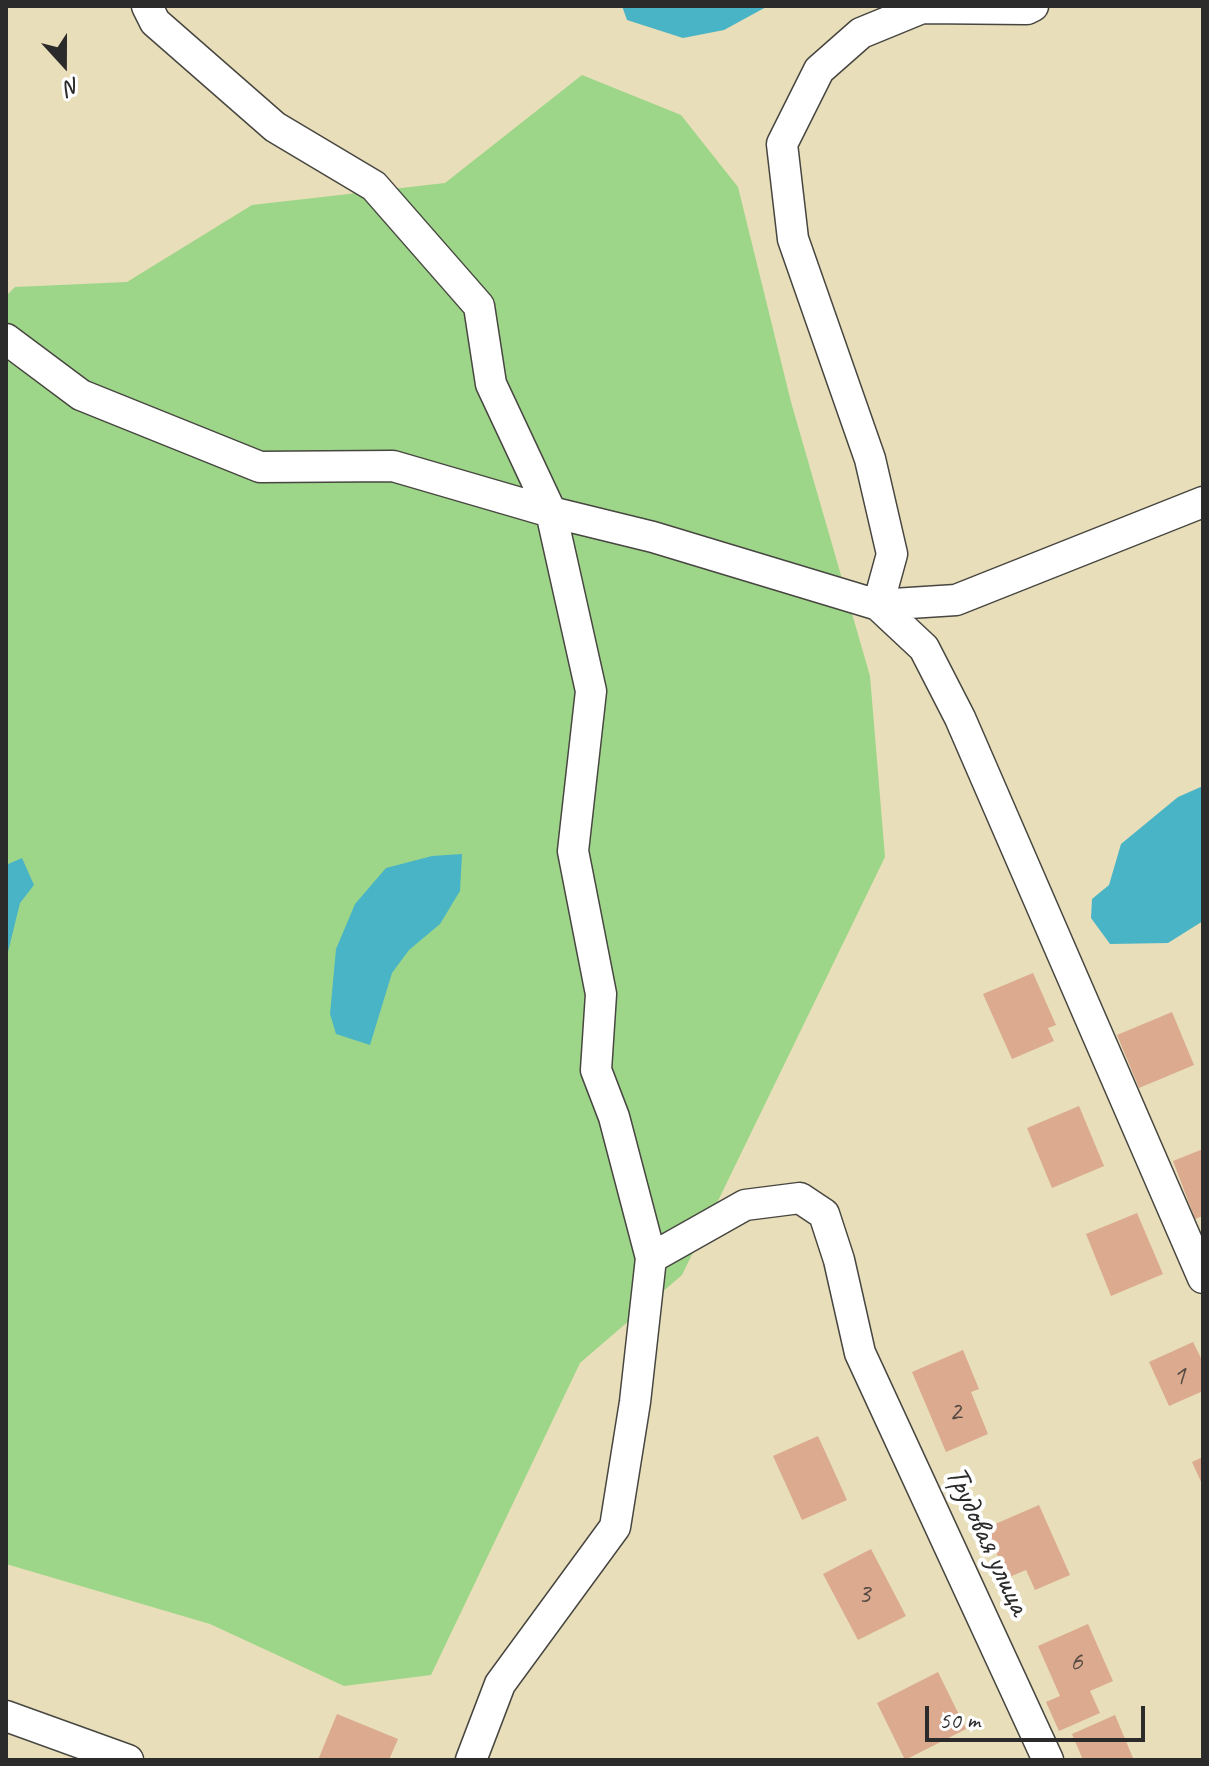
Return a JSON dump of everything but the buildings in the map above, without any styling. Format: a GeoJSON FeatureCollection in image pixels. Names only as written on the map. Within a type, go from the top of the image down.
{"type":"FeatureCollection","features":[{"type":"Feature","properties":{"kind":"street"},"geometry":{"type":"LineString","coordinates":[[147,6],[155,22],[275,127],[374,186],[479,306],[491,384],[551,512],[591,691],[573,851],[601,994],[596,1070],[614,1117],[651,1258],[635,1402],[615,1527],[500,1684],[471,1760]]}},
{"type":"Feature","properties":{"kind":"street"},"geometry":{"type":"LineString","coordinates":[[878,605],[892,554],[870,459],[793,239],[782,144],[819,70],[861,33],[922,8],[1033,6]]}},
{"type":"Feature","properties":{"kind":"street"},"geometry":{"type":"LineString","coordinates":[[6,339],[81,395],[260,467],[393,466],[551,512],[653,537],[878,605],[956,600],[1203,502]]}},
{"type":"Feature","properties":{"kind":"street"},"geometry":{"type":"LineString","coordinates":[[878,605],[924,648],[960,718],[1203,1278]]}},
{"type":"Feature","properties":{"kind":"street","name":"Трудовая улица"},"geometry":{"type":"LineString","coordinates":[[651,1258],[745,1205],[800,1198],[824,1214],[839,1260],[860,1353],[1048,1760]]}},
{"type":"Feature","properties":{"kind":"street"},"geometry":{"type":"LineString","coordinates":[[6,1716],[128,1760]]}},
{"type":"Feature","properties":{"kind":"green space"},"geometry":{"type":"Polygon","coordinates":[[[582,75],[681,115],[738,187],[791,402],[870,676],[885,857],[682,1275],[580,1363],[431,1675],[344,1686],[210,1624],[6,1564],[6,296],[15,287],[127,282],[252,205],[445,183],[582,75]]]}},
{"type":"Feature","properties":{"kind":"water"},"geometry":{"type":"Polygon","coordinates":[[[622,6],[768,6],[724,30],[683,38],[627,20],[622,6]]]}},
{"type":"Feature","properties":{"kind":"water"},"geometry":{"type":"Polygon","coordinates":[[[1203,786],[1203,921],[1168,943],[1110,944],[1091,918],[1092,899],[1109,885],[1121,844],[1178,797],[1203,786]]]}},
{"type":"Feature","properties":{"kind":"water"},"geometry":{"type":"Polygon","coordinates":[[[462,854],[460,891],[440,924],[409,950],[392,973],[370,1045],[336,1034],[330,1014],[336,949],[355,904],[386,868],[432,856],[462,854]]]}},
{"type":"Feature","properties":{"kind":"water"},"geometry":{"type":"Polygon","coordinates":[[[22,858],[34,885],[20,903],[6,960],[6,865],[22,858]]]}}]}
